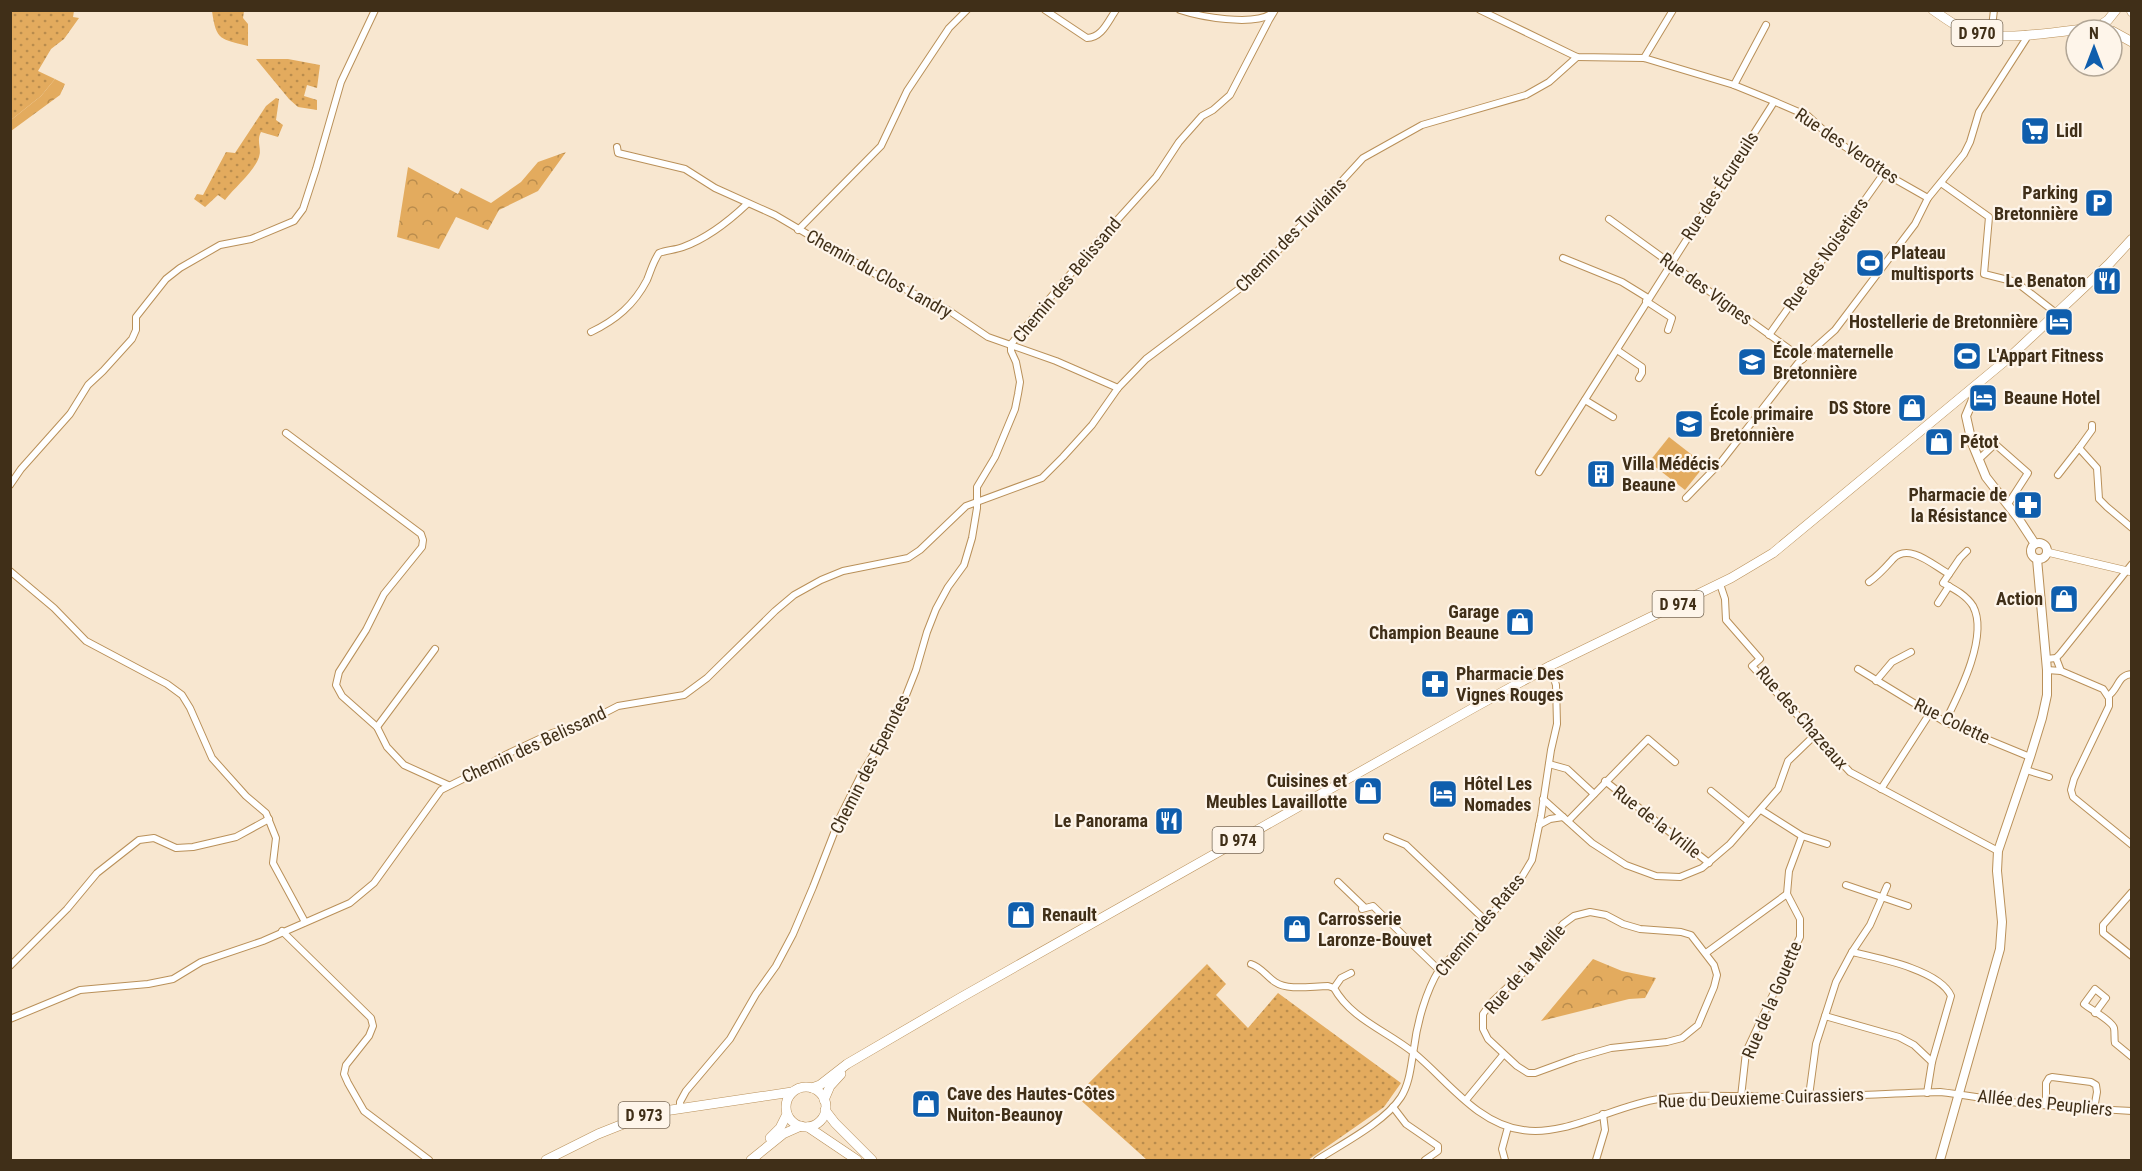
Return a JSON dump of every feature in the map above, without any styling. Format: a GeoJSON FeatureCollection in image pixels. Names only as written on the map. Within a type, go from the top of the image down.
{"type":"FeatureCollection","features":[{"type":"Feature","properties":{"kind":"main road","name":"D 970"},"geometry":{"type":"LineString","coordinates":[[1933,10],[1956,26],[1975,33],[1992,35],[2064,32]]}},
{"type":"Feature","properties":{"kind":"main road","name":"D 974"},"geometry":{"type":"LineString","coordinates":[[812,1088],[820,1085],[847,1064],[960,998],[1295,807],[1550,666],[1720,584],[1773,553],[1980,383],[2109,264],[2132,239]]}},
{"type":"Feature","properties":{"kind":"main road"},"geometry":{"type":"LineString","coordinates":[[1966,416],[1980,383]]}},
{"type":"Feature","properties":{"kind":"main road"},"geometry":{"type":"LineString","coordinates":[[1955,403],[1966,416],[1970,436],[1986,477],[2008,504],[2035,544]]}},
{"type":"Feature","properties":{"kind":"main road"},"geometry":{"type":"LineString","coordinates":[[2035,544],[2043,544],[2047,552],[2043,558],[2033,557],[2031,551],[2035,544]]}},
{"type":"Feature","properties":{"kind":"main road"},"geometry":{"type":"LineString","coordinates":[[1940,1161],[2000,950],[1998,851],[2044,710],[2047,670],[2037,559]]}},
{"type":"Feature","properties":{"kind":"main road","name":"D 974"},"geometry":{"type":"LineString","coordinates":[[824,1100],[830,1086],[859,1059]]}},
{"type":"Feature","properties":{"kind":"main road"},"geometry":{"type":"LineString","coordinates":[[751,1160],[780,1128],[787,1111],[787,1099],[792,1092],[801,1087],[812,1088],[819,1092],[824,1100],[825,1110],[834,1124],[872,1161]]}},
{"type":"Feature","properties":{"kind":"main road","name":"D 973"},"geometry":{"type":"LineString","coordinates":[[546,1161],[626,1122],[651,1113],[792,1092]]}},
{"type":"Feature","properties":{"kind":"main road","name":"D 973"},"geometry":{"type":"LineString","coordinates":[[751,1098],[781,1103],[787,1111]]}},
{"type":"Feature","properties":{"kind":"main road"},"geometry":{"type":"LineString","coordinates":[[751,1160],[783,1134],[819,1121],[825,1110]]}},
{"type":"Feature","properties":{"kind":"main road"},"geometry":{"type":"LineString","coordinates":[[787,1111],[793,1122],[804,1126],[857,1161]]}},
{"type":"Feature","properties":{"kind":"street"},"geometry":{"type":"LineString","coordinates":[[10,485],[64,421],[88,385],[132,339],[136,330],[136,317],[166,279],[180,268],[220,245],[251,239],[270,232],[294,220],[303,209],[341,82],[375,10]]}},
{"type":"Feature","properties":{"kind":"street"},"geometry":{"type":"LineString","coordinates":[[798,230],[881,146],[907,91],[949,28],[967,10]]}},
{"type":"Feature","properties":{"kind":"street"},"geometry":{"type":"LineString","coordinates":[[1045,10],[1087,38],[1093,38],[1101,32],[1116,10]]}},
{"type":"Feature","properties":{"kind":"street"},"geometry":{"type":"LineString","coordinates":[[1180,10],[1226,18],[1266,20]]}},
{"type":"Feature","properties":{"kind":"street"},"geometry":{"type":"LineString","coordinates":[[1480,10],[1577,57]]}},
{"type":"Feature","properties":{"kind":"street"},"geometry":{"type":"LineString","coordinates":[[1644,58],[1673,10]]}},
{"type":"Feature","properties":{"kind":"street"},"geometry":{"type":"LineString","coordinates":[[1992,35],[1994,10]]}},
{"type":"Feature","properties":{"kind":"street","name":"Chemin des Belissand"},"geometry":{"type":"LineString","coordinates":[[11,1018],[80,990],[148,984],[173,979],[201,962],[263,941],[350,903],[374,883],[441,790],[448,785],[466,778],[502,756],[543,737],[583,724],[618,706],[684,694],[694,689],[775,611],[795,595],[843,571],[908,558],[920,550],[966,506],[978,500],[977,487],[995,457],[1015,410],[1020,381],[1011,344],[1156,177],[1179,142],[1202,116],[1213,110],[1230,95],[1266,20],[1275,11]]}},
{"type":"Feature","properties":{"kind":"street"},"geometry":{"type":"LineString","coordinates":[[1734,85],[1766,25]]}},
{"type":"Feature","properties":{"kind":"street"},"geometry":{"type":"LineString","coordinates":[[1686,498],[1721,462],[1803,359],[1835,330],[1918,220],[1928,198],[1964,154],[1979,112],[2027,34]]}},
{"type":"Feature","properties":{"kind":"street","name":"Rue des Verottes"},"geometry":{"type":"LineString","coordinates":[[1577,57],[1644,58],[1734,85],[1808,116],[1832,138],[1884,173],[1928,198]]}},
{"type":"Feature","properties":{"kind":"street","name":"Chemin des Tuvilains"},"geometry":{"type":"LineString","coordinates":[[978,500],[1041,478],[1092,425],[1118,388],[1146,358],[1251,280],[1363,158],[1422,125],[1526,95],[1549,82],[1577,57]]}},
{"type":"Feature","properties":{"kind":"street","name":"Rue des Écureuils"},"geometry":{"type":"LineString","coordinates":[[1539,472],[1774,102]]}},
{"type":"Feature","properties":{"kind":"street","name":"Chemin du Clos Landry"},"geometry":{"type":"LineString","coordinates":[[617,147],[618,153],[685,169],[747,204],[758,207],[882,278],[948,310],[987,337],[1056,361],[1118,388]]}},
{"type":"Feature","properties":{"kind":"street","name":"Rue des Noisetiers"},"geometry":{"type":"LineString","coordinates":[[1769,335],[1884,173]]}},
{"type":"Feature","properties":{"kind":"street"},"geometry":{"type":"LineString","coordinates":[[1941,183],[1989,217],[1984,274],[2016,282],[2056,313]]}},
{"type":"Feature","properties":{"kind":"street"},"geometry":{"type":"LineString","coordinates":[[591,332],[610,323],[630,305],[641,290],[659,254],[681,248],[706,237],[727,223],[747,204]]}},
{"type":"Feature","properties":{"kind":"street","name":"Rue des Vignes"},"geometry":{"type":"LineString","coordinates":[[1609,219],[1803,359]]}},
{"type":"Feature","properties":{"kind":"street"},"geometry":{"type":"LineString","coordinates":[[1563,258],[1622,282],[1671,317],[1672,321],[1668,330]]}},
{"type":"Feature","properties":{"kind":"street"},"geometry":{"type":"LineString","coordinates":[[1617,350],[1642,367],[1639,378]]}},
{"type":"Feature","properties":{"kind":"street"},"geometry":{"type":"LineString","coordinates":[[1585,400],[1613,417]]}},
{"type":"Feature","properties":{"kind":"street"},"geometry":{"type":"LineString","coordinates":[[2058,475],[2092,430],[2092,425]]}},
{"type":"Feature","properties":{"kind":"street"},"geometry":{"type":"LineString","coordinates":[[286,433],[421,534],[422,547],[384,594],[366,630],[336,678],[336,685],[342,696],[377,727],[387,747],[404,765],[448,785]]}},
{"type":"Feature","properties":{"kind":"street"},"geometry":{"type":"LineString","coordinates":[[1978,460],[1995,444],[2028,473],[2008,504]]}},
{"type":"Feature","properties":{"kind":"street"},"geometry":{"type":"LineString","coordinates":[[2079,448],[2099,472],[2097,489],[2099,499],[2132,528]]}},
{"type":"Feature","properties":{"kind":"street","name":"Chemin des Epenotes"},"geometry":{"type":"LineString","coordinates":[[680,1108],[680,1102],[686,1091],[730,1039],[756,994],[776,966],[793,934],[841,815],[901,708],[936,609],[964,564],[972,538],[978,500]]}},
{"type":"Feature","properties":{"kind":"street"},"geometry":{"type":"LineString","coordinates":[[1945,722],[1966,675],[1978,627],[1973,606],[1959,592],[1943,583],[1967,551]]}},
{"type":"Feature","properties":{"kind":"street"},"geometry":{"type":"LineString","coordinates":[[2047,552],[2130,569],[2056,658]]}},
{"type":"Feature","properties":{"kind":"street"},"geometry":{"type":"LineString","coordinates":[[1869,582],[1881,574],[1893,559],[1902,553],[1915,554],[1949,574]]}},
{"type":"Feature","properties":{"kind":"street"},"geometry":{"type":"LineString","coordinates":[[10,572],[54,608],[86,641],[167,684],[182,695],[212,758],[246,796],[265,811],[276,838],[273,863],[305,922]]}},
{"type":"Feature","properties":{"kind":"street","name":"Rue des Chazeaux"},"geometry":{"type":"LineString","coordinates":[[1720,584],[1725,599],[1726,620],[1760,659],[1752,666],[1850,772],[1998,851]]}},
{"type":"Feature","properties":{"kind":"street"},"geometry":{"type":"LineString","coordinates":[[1938,603],[1949,586]]}},
{"type":"Feature","properties":{"kind":"street"},"geometry":{"type":"LineString","coordinates":[[377,727],[435,649]]}},
{"type":"Feature","properties":{"kind":"street"},"geometry":{"type":"LineString","coordinates":[[1876,681],[1892,662],[1911,652]]}},
{"type":"Feature","properties":{"kind":"street"},"geometry":{"type":"LineString","coordinates":[[2046,658],[2056,658]]}},
{"type":"Feature","properties":{"kind":"street"},"geometry":{"type":"LineString","coordinates":[[2056,658],[2061,671]]}},
{"type":"Feature","properties":{"kind":"street","name":"Chemin des Rates"},"geometry":{"type":"LineString","coordinates":[[1317,1161],[1393,1107],[1406,1087],[1427,995],[1439,970],[1486,921],[1529,866],[1539,825],[1557,724],[1556,685],[1550,666]]}},
{"type":"Feature","properties":{"kind":"street","name":"Rue Colette"},"geometry":{"type":"LineString","coordinates":[[1858,669],[1945,722],[2030,757]]}},
{"type":"Feature","properties":{"kind":"street"},"geometry":{"type":"LineString","coordinates":[[2047,670],[2061,671],[2099,687],[2108,696],[2109,706],[2071,790],[2073,797],[2132,845]]}},
{"type":"Feature","properties":{"kind":"street"},"geometry":{"type":"LineString","coordinates":[[2108,696],[2114,691],[2124,674],[2132,674]]}},
{"type":"Feature","properties":{"kind":"street"},"geometry":{"type":"LineString","coordinates":[[1881,789],[1929,713]]}},
{"type":"Feature","properties":{"kind":"street"},"geometry":{"type":"LineString","coordinates":[[1543,799],[1609,855],[1643,873],[1663,877],[1680,877],[1696,872],[1709,863],[1761,810],[1779,789],[1788,761],[1815,735]]}},
{"type":"Feature","properties":{"kind":"street"},"geometry":{"type":"LineString","coordinates":[[1539,825],[1550,819],[1565,819],[1594,794],[1648,739],[1675,762]]}},
{"type":"Feature","properties":{"kind":"street"},"geometry":{"type":"LineString","coordinates":[[1549,764],[1567,769],[1594,794]]}},
{"type":"Feature","properties":{"kind":"street"},"geometry":{"type":"LineString","coordinates":[[2026,770],[2049,777]]}},
{"type":"Feature","properties":{"kind":"street","name":"Rue de la Vrille"},"geometry":{"type":"LineString","coordinates":[[1605,781],[1709,863]]}},
{"type":"Feature","properties":{"kind":"street"},"geometry":{"type":"LineString","coordinates":[[1711,792],[1749,822]]}},
{"type":"Feature","properties":{"kind":"street"},"geometry":{"type":"LineString","coordinates":[[1761,810],[1802,836],[1827,844]]}},
{"type":"Feature","properties":{"kind":"street"},"geometry":{"type":"LineString","coordinates":[[10,966],[67,909],[97,873],[140,840],[154,838],[176,848],[193,848],[236,837],[269,819]]}},
{"type":"Feature","properties":{"kind":"street"},"geometry":{"type":"LineString","coordinates":[[1706,952],[1787,894],[1789,871],[1802,836]]}},
{"type":"Feature","properties":{"kind":"street"},"geometry":{"type":"LineString","coordinates":[[1388,837],[1406,845],[1486,921]]}},
{"type":"Feature","properties":{"kind":"street"},"geometry":{"type":"LineString","coordinates":[[1338,882],[1363,908],[1373,906],[1439,970]]}},
{"type":"Feature","properties":{"kind":"street"},"geometry":{"type":"LineString","coordinates":[[1846,885],[1908,906]]}},
{"type":"Feature","properties":{"kind":"street"},"geometry":{"type":"LineString","coordinates":[[1809,1096],[1816,1044],[1836,982],[1870,925],[1887,886]]}},
{"type":"Feature","properties":{"kind":"street","name":"Rue de la Gouette"},"geometry":{"type":"LineString","coordinates":[[1741,1097],[1746,1052],[1800,937],[1800,919],[1787,894]]}},
{"type":"Feature","properties":{"kind":"street"},"geometry":{"type":"LineString","coordinates":[[2130,897],[2103,925],[2102,929],[2103,933],[2132,956]]}},
{"type":"Feature","properties":{"kind":"street","name":"Rue de la Meille"},"geometry":{"type":"LineString","coordinates":[[1584,912],[1594,912],[1640,929],[1686,933],[1695,939],[1706,952],[1716,969],[1716,981],[1698,1025],[1682,1038],[1667,1042],[1611,1048],[1535,1073],[1524,1070],[1503,1055],[1488,1039],[1483,1029],[1482,1022],[1486,1009],[1518,979],[1563,924],[1574,916],[1584,912]]}},
{"type":"Feature","properties":{"kind":"street"},"geometry":{"type":"LineString","coordinates":[[282,931],[371,1018],[373,1026],[369,1036],[346,1065],[344,1074],[364,1111],[429,1161]]}},
{"type":"Feature","properties":{"kind":"street"},"geometry":{"type":"LineString","coordinates":[[1852,952],[1897,963],[1929,976],[1948,988],[1951,996],[1932,1062],[1927,1093]]}},
{"type":"Feature","properties":{"kind":"street"},"geometry":{"type":"LineString","coordinates":[[1251,964],[1257,966],[1282,986],[1334,988],[1341,978],[1351,973]]}},
{"type":"Feature","properties":{"kind":"street","name":"Rue du Deuxieme Cuirassiers"},"geometry":{"type":"LineString","coordinates":[[1334,988],[1338,996],[1356,1013],[1413,1053],[1484,1114],[1508,1127],[1529,1131],[1545,1131],[1657,1099],[1959,1094]]}},
{"type":"Feature","properties":{"kind":"street"},"geometry":{"type":"LineString","coordinates":[[2095,1013],[2114,1027],[2115,1043],[2132,1057]]}},
{"type":"Feature","properties":{"kind":"street"},"geometry":{"type":"LineString","coordinates":[[1825,1016],[1899,1037],[1914,1045],[1932,1062]]}},
{"type":"Feature","properties":{"kind":"street"},"geometry":{"type":"LineString","coordinates":[[1466,1100],[1503,1055]]}},
{"type":"Feature","properties":{"kind":"street"},"geometry":{"type":"LineString","coordinates":[[2046,1105],[2046,1083],[2052,1077],[2094,1083],[2097,1092],[2094,1109]]}},
{"type":"Feature","properties":{"kind":"street","name":"Allée des Peupliers"},"geometry":{"type":"LineString","coordinates":[[1959,1094],[2046,1105],[2132,1111]]}},
{"type":"Feature","properties":{"kind":"street"},"geometry":{"type":"LineString","coordinates":[[1393,1107],[1406,1124],[1438,1146],[1438,1151],[1425,1161]]}},
{"type":"Feature","properties":{"kind":"street"},"geometry":{"type":"LineString","coordinates":[[1596,1161],[1605,1130],[1603,1114]]}},
{"type":"Feature","properties":{"kind":"street"},"geometry":{"type":"LineString","coordinates":[[1505,1161],[1502,1149],[1508,1127]]}},
{"type":"Feature","properties":{"kind":"green space"},"geometry":{"type":"Polygon","coordinates":[[[11,11],[74,11],[73,17],[79,18],[64,39],[51,49],[38,71],[55,79],[41,96],[11,120],[11,11]]]}},
{"type":"Feature","properties":{"kind":"green space"},"geometry":{"type":"Polygon","coordinates":[[[212,11],[244,11],[243,18],[248,24],[248,46],[221,37],[212,11]]]}},
{"type":"Feature","properties":{"kind":"green space"},"geometry":{"type":"Polygon","coordinates":[[[256,59],[288,59],[320,65],[317,88],[307,85],[304,96],[317,100],[317,110],[298,107],[256,59]]]}},
{"type":"Feature","properties":{"kind":"green space"},"geometry":{"type":"Polygon","coordinates":[[[55,79],[65,84],[60,95],[11,131],[11,120],[41,96],[55,79]]]}},
{"type":"Feature","properties":{"kind":"green space"},"geometry":{"type":"Polygon","coordinates":[[[276,98],[279,99],[276,120],[283,125],[278,137],[261,132],[259,157],[249,174],[225,200],[218,195],[205,207],[194,199],[197,194],[203,195],[226,152],[235,153],[266,106],[276,98]]]}},
{"type":"Feature","properties":{"kind":"green space"},"geometry":{"type":"Polygon","coordinates":[[[566,152],[538,191],[499,210],[488,230],[456,217],[439,249],[397,237],[408,167],[458,194],[461,188],[491,203],[521,182],[538,162],[566,152]]]}},
{"type":"Feature","properties":{"kind":"green space"},"geometry":{"type":"Polygon","coordinates":[[[1669,437],[1705,465],[1685,490],[1649,462],[1669,437]]]}},
{"type":"Feature","properties":{"kind":"green space"},"geometry":{"type":"Polygon","coordinates":[[[1593,959],[1622,971],[1656,978],[1645,998],[1629,999],[1541,1021],[1593,959]]]}},
{"type":"Feature","properties":{"kind":"green space"},"geometry":{"type":"Polygon","coordinates":[[[1207,964],[1226,984],[1216,995],[1248,1028],[1278,993],[1401,1083],[1384,1107],[1308,1160],[1147,1160],[1076,1096],[1207,964]]]}},
{"type":"Feature","properties":{"kind":"place","name":"Lidl"},"geometry":{"type":"Point","coordinates":[2035,131]}},
{"type":"Feature","properties":{"kind":"place","name":"Parking Bretonnière"},"geometry":{"type":"Point","coordinates":[2099,203]}},
{"type":"Feature","properties":{"kind":"place","name":"Plateau multisports"},"geometry":{"type":"Point","coordinates":[1870,263]}},
{"type":"Feature","properties":{"kind":"place","name":"Le Benaton"},"geometry":{"type":"Point","coordinates":[2107,281]}},
{"type":"Feature","properties":{"kind":"place","name":"Hostellerie de Bretonnière"},"geometry":{"type":"Point","coordinates":[2059,322]}},
{"type":"Feature","properties":{"kind":"place","name":"L'Appart Fitness"},"geometry":{"type":"Point","coordinates":[1967,356]}},
{"type":"Feature","properties":{"kind":"place","name":"École maternelle Bretonnière"},"geometry":{"type":"Point","coordinates":[1752,362]}},
{"type":"Feature","properties":{"kind":"place","name":"Beaune Hotel"},"geometry":{"type":"Point","coordinates":[1983,398]}},
{"type":"Feature","properties":{"kind":"place","name":"DS Store"},"geometry":{"type":"Point","coordinates":[1912,408]}},
{"type":"Feature","properties":{"kind":"place","name":"École primaire Bretonnière"},"geometry":{"type":"Point","coordinates":[1689,424]}},
{"type":"Feature","properties":{"kind":"place","name":"Pétot"},"geometry":{"type":"Point","coordinates":[1939,442]}},
{"type":"Feature","properties":{"kind":"place","name":"Villa Médécis Beaune"},"geometry":{"type":"Point","coordinates":[1601,474]}},
{"type":"Feature","properties":{"kind":"place","name":"Pharmacie de la Résistance"},"geometry":{"type":"Point","coordinates":[2028,505]}},
{"type":"Feature","properties":{"kind":"place","name":"Action"},"geometry":{"type":"Point","coordinates":[2064,599]}},
{"type":"Feature","properties":{"kind":"place","name":"Garage Champion Beaune"},"geometry":{"type":"Point","coordinates":[1520,622]}},
{"type":"Feature","properties":{"kind":"place","name":"Pharmacie Des Vignes Rouges"},"geometry":{"type":"Point","coordinates":[1435,684]}},
{"type":"Feature","properties":{"kind":"place","name":"Cuisines et Meubles Lavaillotte"},"geometry":{"type":"Point","coordinates":[1368,791]}},
{"type":"Feature","properties":{"kind":"place","name":"Hôtel Les Nomades"},"geometry":{"type":"Point","coordinates":[1443,794]}},
{"type":"Feature","properties":{"kind":"place","name":"Le Panorama"},"geometry":{"type":"Point","coordinates":[1169,821]}},
{"type":"Feature","properties":{"kind":"place","name":"Renault"},"geometry":{"type":"Point","coordinates":[1021,915]}},
{"type":"Feature","properties":{"kind":"place","name":"Carrosserie Laronze-Bouvet"},"geometry":{"type":"Point","coordinates":[1297,929]}},
{"type":"Feature","properties":{"kind":"place","name":"Cave des Hautes-Côtes Nuiton-Beaunoy"},"geometry":{"type":"Point","coordinates":[926,1104]}}]}
